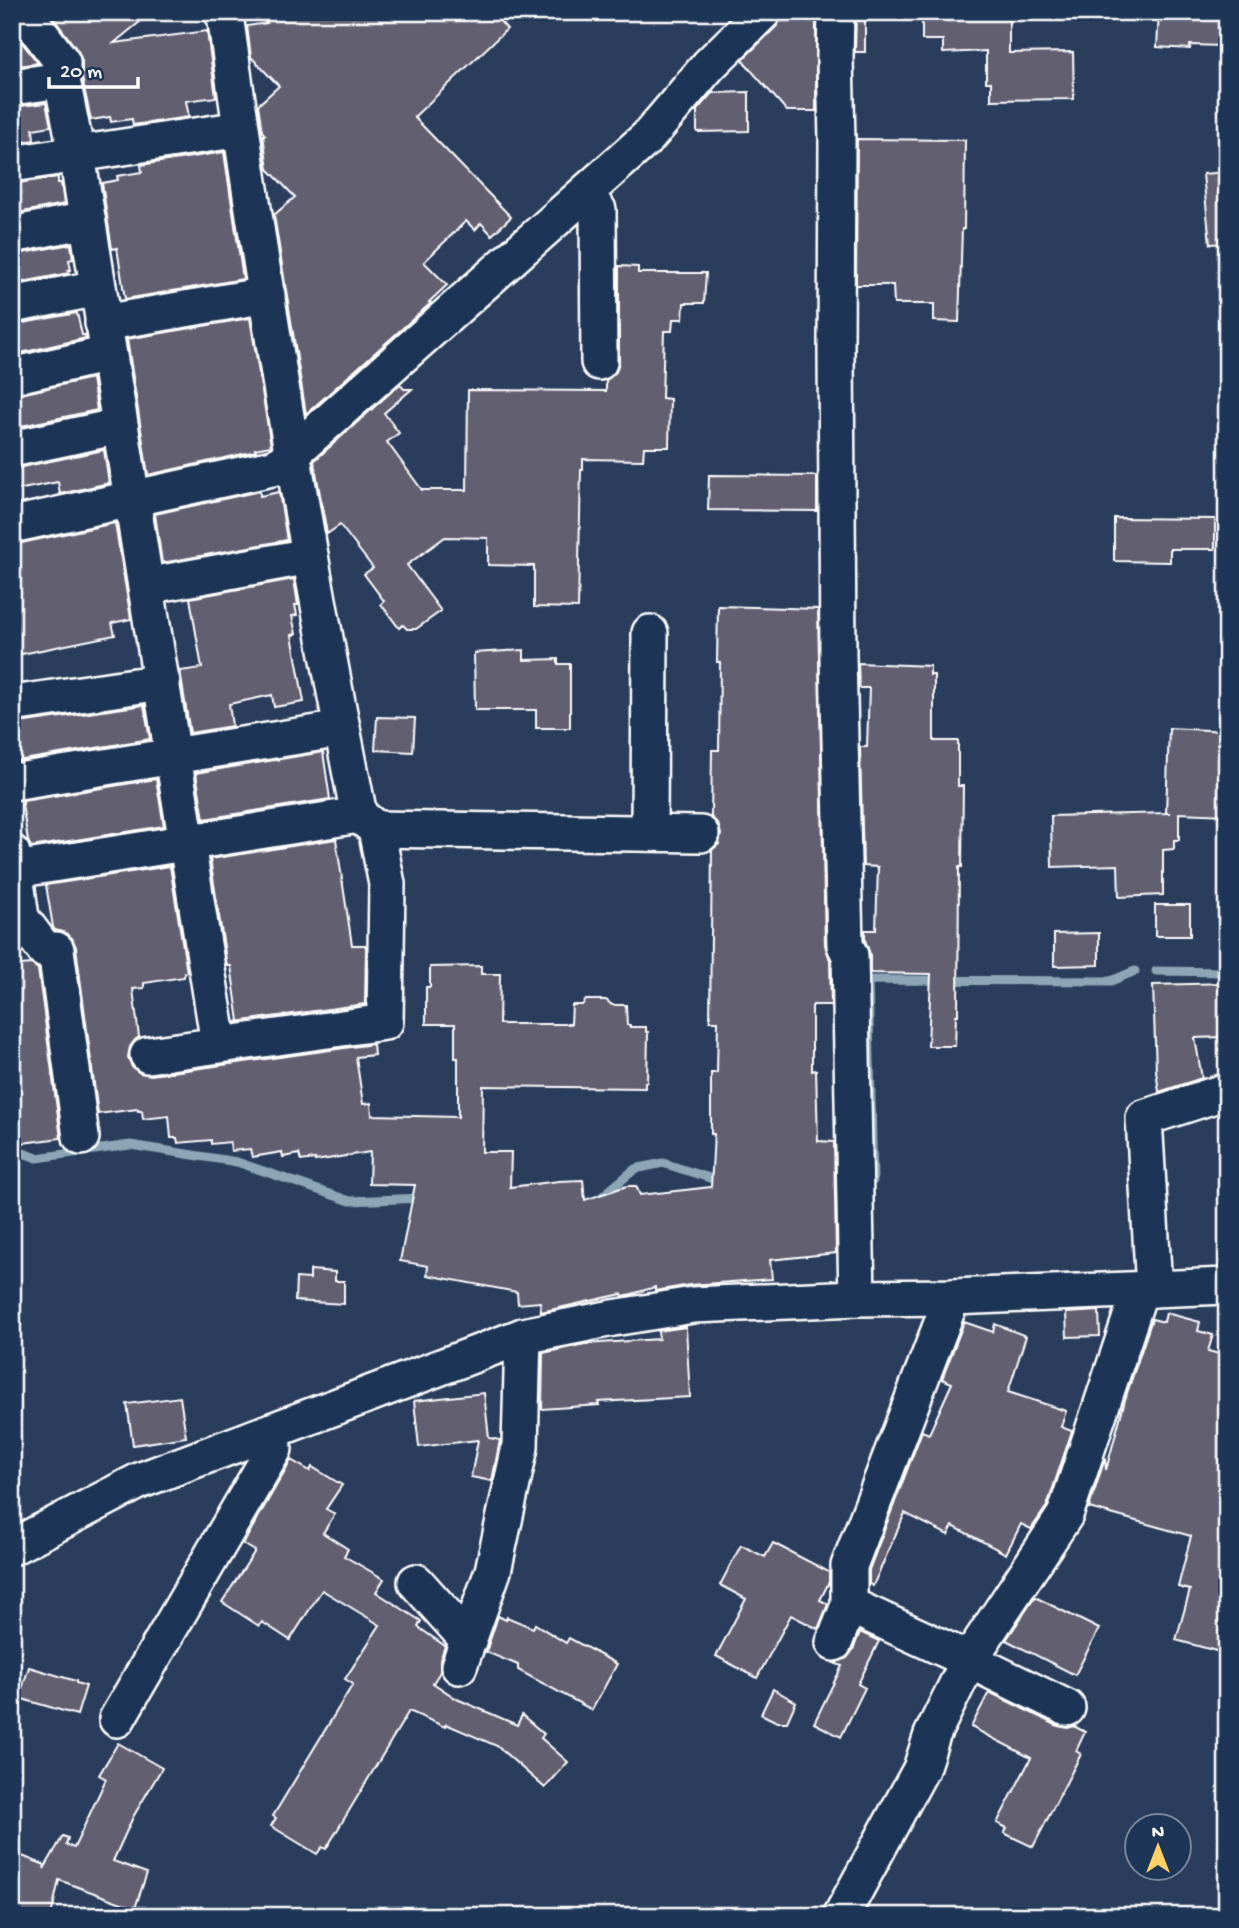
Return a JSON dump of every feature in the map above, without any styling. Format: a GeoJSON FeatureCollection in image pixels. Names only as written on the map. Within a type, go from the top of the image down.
{"type":"FeatureCollection","features":[{"type":"Feature","properties":{"kind":"street"},"geometry":{"type":"LineString","coordinates":[[24,12],[62,62],[62,80],[77,155],[219,1044]]}},
{"type":"Feature","properties":{"kind":"street"},"geometry":{"type":"LineString","coordinates":[[148,1055],[384,1022],[387,884],[342,729],[292,454],[225,15],[222,12]]}},
{"type":"Feature","properties":{"kind":"street"},"geometry":{"type":"LineString","coordinates":[[12,525],[277,467],[648,137],[709,65],[763,12]]}},
{"type":"Feature","properties":{"kind":"street"},"geometry":{"type":"LineString","coordinates":[[836,12],[838,656],[845,945],[850,955],[857,1297]]}},
{"type":"Feature","properties":{"kind":"street"},"geometry":{"type":"LineString","coordinates":[[12,87],[62,80]]}},
{"type":"Feature","properties":{"kind":"street"},"geometry":{"type":"LineString","coordinates":[[12,164],[241,129]]}},
{"type":"Feature","properties":{"kind":"street"},"geometry":{"type":"LineString","coordinates":[[584,195],[598,210],[598,362]]}},
{"type":"Feature","properties":{"kind":"street"},"geometry":{"type":"LineString","coordinates":[[12,235],[87,220]]}},
{"type":"Feature","properties":{"kind":"street"},"geometry":{"type":"LineString","coordinates":[[12,305],[98,288]]}},
{"type":"Feature","properties":{"kind":"street"},"geometry":{"type":"LineString","coordinates":[[12,376],[106,338],[267,295]]}},
{"type":"Feature","properties":{"kind":"street"},"geometry":{"type":"LineString","coordinates":[[12,449],[120,426]]}},
{"type":"Feature","properties":{"kind":"street"},"geometry":{"type":"LineString","coordinates":[[146,586],[310,556]]}},
{"type":"Feature","properties":{"kind":"street"},"geometry":{"type":"LineString","coordinates":[[649,834],[650,633]]}},
{"type":"Feature","properties":{"kind":"street"},"geometry":{"type":"LineString","coordinates":[[12,704],[162,682]]}},
{"type":"Feature","properties":{"kind":"street"},"geometry":{"type":"LineString","coordinates":[[12,782],[342,729]]}},
{"type":"Feature","properties":{"kind":"street"},"geometry":{"type":"LineString","coordinates":[[80,1137],[56,950],[45,950],[17,920],[13,862],[367,822],[701,834]]}},
{"type":"Feature","properties":{"kind":"street"},"geometry":{"type":"LineString","coordinates":[[841,1916],[921,1769],[932,1735],[969,1660],[1065,1515],[1147,1289],[1144,1118],[1227,1091]]}},
{"type":"Feature","properties":{"kind":"street"},"geometry":{"type":"LineString","coordinates":[[12,1547],[139,1481],[523,1336],[693,1306],[857,1297],[953,1297],[1227,1286]]}},
{"type":"Feature","properties":{"kind":"street"},"geometry":{"type":"LineString","coordinates":[[834,1643],[849,1605],[849,1566],[953,1297]]}},
{"type":"Feature","properties":{"kind":"street"},"geometry":{"type":"LineString","coordinates":[[416,1582],[464,1653],[493,1571],[520,1447],[523,1336]]}},
{"type":"Feature","properties":{"kind":"street"},"geometry":{"type":"LineString","coordinates":[[117,1719],[274,1449],[273,1431]]}},
{"type":"Feature","properties":{"kind":"street"},"geometry":{"type":"LineString","coordinates":[[849,1605],[1067,1708]]}},
{"type":"Feature","properties":{"kind":"building"},"geometry":{"type":"Polygon","coordinates":[[[49,12],[152,12],[114,43],[207,31],[216,97],[186,101],[189,117],[133,125],[132,119],[111,122],[110,117],[91,120],[82,78],[82,61],[78,51],[49,12]]]}},
{"type":"Feature","properties":{"kind":"building"},"geometry":{"type":"Polygon","coordinates":[[[257,12],[492,12],[507,29],[414,117],[511,217],[492,235],[481,223],[475,230],[466,221],[424,262],[447,285],[429,302],[431,303],[306,414],[274,215],[295,197],[268,169],[265,135],[258,105],[279,86],[251,57],[247,26],[267,23],[257,12]]]}},
{"type":"Feature","properties":{"kind":"building"},"geometry":{"type":"Polygon","coordinates":[[[922,12],[1009,12],[1009,53],[1073,52],[1074,99],[991,100],[991,82],[986,82],[986,51],[943,53],[943,40],[922,40],[922,12]]]}},
{"type":"Feature","properties":{"kind":"building"},"geometry":{"type":"Polygon","coordinates":[[[1159,12],[1224,12],[1223,46],[1190,45],[1190,49],[1157,47],[1159,12]]]}},
{"type":"Feature","properties":{"kind":"building"},"geometry":{"type":"Polygon","coordinates":[[[856,15],[865,15],[865,52],[855,52],[856,15]]]}},
{"type":"Feature","properties":{"kind":"building"},"geometry":{"type":"Polygon","coordinates":[[[782,16],[816,16],[816,111],[787,111],[742,60],[777,26],[782,16]]]}},
{"type":"Feature","properties":{"kind":"building"},"geometry":{"type":"Polygon","coordinates":[[[12,30],[38,63],[12,67],[12,30]]]}},
{"type":"Feature","properties":{"kind":"building"},"geometry":{"type":"Polygon","coordinates":[[[749,92],[749,131],[697,132],[697,110],[712,93],[749,92]]]}},
{"type":"Feature","properties":{"kind":"building"},"geometry":{"type":"Polygon","coordinates":[[[46,103],[51,126],[33,129],[34,140],[12,144],[12,107],[46,103]]]}},
{"type":"Feature","properties":{"kind":"building"},"geometry":{"type":"Polygon","coordinates":[[[857,139],[965,140],[959,322],[934,321],[934,304],[894,304],[893,285],[856,285],[857,139]]]}},
{"type":"Feature","properties":{"kind":"building"},"geometry":{"type":"Polygon","coordinates":[[[224,152],[243,279],[125,299],[117,248],[112,249],[102,183],[118,180],[117,176],[142,172],[141,165],[224,152]]]}},
{"type":"Feature","properties":{"kind":"building"},"geometry":{"type":"Polygon","coordinates":[[[1227,172],[1227,243],[1210,244],[1203,174],[1227,172]]]}},
{"type":"Feature","properties":{"kind":"building"},"geometry":{"type":"Polygon","coordinates":[[[58,177],[64,204],[12,214],[12,184],[58,177]]]}},
{"type":"Feature","properties":{"kind":"building"},"geometry":{"type":"Polygon","coordinates":[[[71,244],[73,259],[69,260],[69,273],[12,284],[12,255],[71,244]]]}},
{"type":"Feature","properties":{"kind":"building"},"geometry":{"type":"Polygon","coordinates":[[[619,266],[638,267],[638,273],[706,273],[704,303],[684,303],[683,319],[673,319],[672,331],[664,331],[662,398],[670,399],[669,447],[644,447],[643,460],[583,459],[578,608],[534,607],[534,566],[488,565],[488,538],[445,537],[407,565],[441,611],[416,629],[407,629],[403,625],[399,628],[364,574],[373,568],[340,525],[327,534],[314,461],[400,384],[404,389],[412,389],[384,413],[399,433],[387,442],[422,490],[467,490],[468,390],[606,391],[606,380],[616,372],[619,362],[619,266]]]}},
{"type":"Feature","properties":{"kind":"building"},"geometry":{"type":"Polygon","coordinates":[[[77,313],[82,335],[86,338],[12,355],[12,325],[77,313]]]}},
{"type":"Feature","properties":{"kind":"building"},"geometry":{"type":"Polygon","coordinates":[[[250,318],[271,446],[148,475],[127,339],[250,318]]]}},
{"type":"Feature","properties":{"kind":"building"},"geometry":{"type":"Polygon","coordinates":[[[92,378],[97,410],[12,428],[12,396],[92,378]]]}},
{"type":"Feature","properties":{"kind":"building"},"geometry":{"type":"Polygon","coordinates":[[[104,450],[109,483],[60,494],[58,482],[12,491],[12,469],[104,450]]]}},
{"type":"Feature","properties":{"kind":"building"},"geometry":{"type":"Polygon","coordinates":[[[709,475],[817,476],[817,511],[708,510],[709,475]]]}},
{"type":"Feature","properties":{"kind":"building"},"geometry":{"type":"Polygon","coordinates":[[[260,491],[260,496],[279,492],[287,540],[162,563],[155,514],[260,491]]]}},
{"type":"Feature","properties":{"kind":"building"},"geometry":{"type":"Polygon","coordinates":[[[1114,518],[1215,519],[1215,549],[1170,549],[1170,562],[1114,561],[1114,518]]]}},
{"type":"Feature","properties":{"kind":"building"},"geometry":{"type":"Polygon","coordinates":[[[115,523],[131,619],[112,623],[115,635],[12,656],[12,545],[115,523]]]}},
{"type":"Feature","properties":{"kind":"building"},"geometry":{"type":"Polygon","coordinates":[[[294,579],[298,605],[295,605],[297,615],[292,616],[296,634],[292,635],[304,702],[274,707],[272,695],[229,704],[232,726],[190,733],[180,671],[202,668],[190,598],[294,579]]]}},
{"type":"Feature","properties":{"kind":"building"},"geometry":{"type":"Polygon","coordinates":[[[718,606],[818,609],[825,945],[830,960],[831,1005],[812,1007],[812,1071],[816,1070],[818,1141],[834,1142],[836,1253],[770,1260],[772,1279],[690,1285],[655,1291],[655,1287],[541,1312],[540,1302],[518,1304],[517,1292],[427,1275],[428,1266],[400,1261],[415,1185],[369,1184],[370,1152],[315,1161],[301,1161],[299,1154],[283,1157],[282,1152],[252,1157],[250,1149],[231,1151],[230,1142],[211,1144],[211,1140],[178,1143],[177,1138],[171,1138],[169,1116],[143,1119],[142,1111],[138,1109],[98,1114],[76,947],[72,938],[53,927],[46,885],[170,866],[187,972],[184,977],[144,983],[144,988],[133,989],[139,1037],[130,1047],[128,1057],[132,1067],[140,1073],[151,1075],[373,1044],[374,1055],[356,1057],[363,1104],[371,1103],[372,1115],[458,1117],[455,1024],[426,1024],[426,987],[430,987],[430,967],[481,966],[481,974],[500,974],[499,1024],[571,1024],[572,1005],[582,1005],[586,1000],[606,1000],[612,1005],[626,1005],[627,1025],[646,1027],[648,1032],[645,1088],[483,1086],[482,1152],[511,1152],[510,1187],[583,1180],[585,1200],[627,1186],[636,1186],[640,1195],[711,1187],[714,1134],[711,1134],[711,1073],[717,1073],[718,1021],[710,1021],[712,850],[719,844],[721,834],[718,824],[711,817],[712,750],[719,750],[718,606]]]}},
{"type":"Feature","properties":{"kind":"building"},"geometry":{"type":"Polygon","coordinates":[[[524,650],[524,660],[558,659],[558,664],[570,664],[570,728],[536,728],[536,710],[475,710],[474,653],[524,650]]]}},
{"type":"Feature","properties":{"kind":"building"},"geometry":{"type":"Polygon","coordinates":[[[858,663],[930,666],[930,675],[934,675],[934,741],[958,741],[958,786],[963,786],[955,1046],[928,1046],[931,974],[870,973],[870,954],[865,930],[876,930],[878,867],[863,866],[860,747],[867,747],[869,688],[859,688],[858,663]]]}},
{"type":"Feature","properties":{"kind":"building"},"geometry":{"type":"Polygon","coordinates":[[[144,705],[150,739],[17,761],[15,747],[12,747],[12,724],[144,705]]]}},
{"type":"Feature","properties":{"kind":"building"},"geometry":{"type":"Polygon","coordinates":[[[377,717],[415,718],[413,752],[375,750],[377,717]]]}},
{"type":"Feature","properties":{"kind":"building"},"geometry":{"type":"Polygon","coordinates":[[[1169,728],[1227,731],[1227,815],[1179,813],[1179,840],[1174,840],[1174,849],[1163,850],[1163,895],[1119,897],[1118,865],[1052,867],[1051,816],[1170,813],[1166,813],[1169,728]]]}},
{"type":"Feature","properties":{"kind":"building"},"geometry":{"type":"Polygon","coordinates":[[[323,752],[330,799],[204,819],[196,773],[323,752]]]}},
{"type":"Feature","properties":{"kind":"building"},"geometry":{"type":"Polygon","coordinates":[[[156,779],[164,826],[31,847],[23,801],[156,779]]]}},
{"type":"Feature","properties":{"kind":"building"},"geometry":{"type":"Polygon","coordinates":[[[336,839],[352,945],[365,945],[366,948],[365,1004],[236,1022],[239,1021],[231,966],[227,966],[210,859],[336,839]]]}},
{"type":"Feature","properties":{"kind":"building"},"geometry":{"type":"Polygon","coordinates":[[[1155,905],[1190,905],[1190,936],[1155,936],[1155,905]]]}},
{"type":"Feature","properties":{"kind":"building"},"geometry":{"type":"Polygon","coordinates":[[[1099,933],[1099,965],[1054,966],[1054,934],[1099,933]]]}},
{"type":"Feature","properties":{"kind":"building"},"geometry":{"type":"Polygon","coordinates":[[[31,964],[38,969],[61,1138],[22,1143],[18,1135],[12,1136],[12,966],[31,964]]]}},
{"type":"Feature","properties":{"kind":"building"},"geometry":{"type":"Polygon","coordinates":[[[1227,983],[1227,1032],[1223,1033],[1223,1037],[1195,1038],[1202,1078],[1159,1092],[1153,985],[1227,983]]]}},
{"type":"Feature","properties":{"kind":"building"},"geometry":{"type":"Polygon","coordinates":[[[310,1270],[335,1272],[335,1281],[344,1281],[344,1304],[295,1301],[296,1278],[310,1279],[310,1270]]]}},
{"type":"Feature","properties":{"kind":"building"},"geometry":{"type":"Polygon","coordinates":[[[1099,1311],[1100,1336],[1067,1337],[1066,1313],[1099,1311]]]}},
{"type":"Feature","properties":{"kind":"building"},"geometry":{"type":"Polygon","coordinates":[[[1166,1313],[1200,1322],[1198,1331],[1213,1335],[1208,1351],[1227,1356],[1227,1654],[1176,1640],[1190,1590],[1178,1587],[1191,1536],[1089,1508],[1105,1458],[1106,1470],[1126,1396],[1152,1319],[1164,1322],[1166,1313]]]}},
{"type":"Feature","properties":{"kind":"building"},"geometry":{"type":"Polygon","coordinates":[[[964,1322],[993,1332],[995,1324],[1026,1336],[1008,1392],[1066,1411],[1061,1427],[1072,1431],[1047,1506],[1031,1529],[1021,1524],[1006,1554],[953,1526],[948,1535],[905,1513],[873,1586],[869,1584],[869,1570],[922,1431],[929,1434],[952,1383],[942,1379],[964,1322]]]}},
{"type":"Feature","properties":{"kind":"building"},"geometry":{"type":"Polygon","coordinates":[[[686,1327],[690,1397],[598,1402],[599,1405],[542,1409],[543,1353],[585,1344],[659,1339],[658,1331],[686,1327]]]}},
{"type":"Feature","properties":{"kind":"building"},"geometry":{"type":"Polygon","coordinates":[[[484,1393],[489,1438],[500,1440],[492,1481],[471,1477],[478,1440],[419,1447],[414,1401],[484,1393]]]}},
{"type":"Feature","properties":{"kind":"building"},"geometry":{"type":"Polygon","coordinates":[[[180,1397],[186,1437],[133,1445],[127,1404],[180,1397]]]}},
{"type":"Feature","properties":{"kind":"building"},"geometry":{"type":"Polygon","coordinates":[[[291,1460],[310,1471],[312,1467],[342,1485],[326,1509],[335,1514],[323,1533],[348,1549],[344,1556],[384,1579],[376,1592],[421,1621],[418,1627],[445,1646],[440,1660],[440,1672],[433,1683],[457,1699],[517,1725],[522,1715],[544,1734],[541,1738],[568,1762],[545,1788],[497,1746],[409,1711],[326,1849],[322,1847],[317,1854],[271,1826],[276,1818],[273,1816],[353,1684],[345,1679],[380,1625],[322,1590],[290,1640],[262,1622],[259,1626],[222,1602],[255,1551],[243,1544],[291,1460]]]}},
{"type":"Feature","properties":{"kind":"building"},"geometry":{"type":"Polygon","coordinates":[[[773,1543],[829,1572],[829,1582],[820,1600],[828,1604],[818,1629],[791,1615],[757,1678],[716,1656],[746,1599],[720,1585],[741,1545],[765,1557],[773,1543]]]}},
{"type":"Feature","properties":{"kind":"building"},"geometry":{"type":"Polygon","coordinates":[[[1035,1597],[1099,1629],[1075,1675],[1006,1640],[1035,1597]]]}},
{"type":"Feature","properties":{"kind":"building"},"geometry":{"type":"Polygon","coordinates":[[[498,1616],[533,1628],[535,1624],[566,1643],[569,1638],[617,1664],[592,1710],[518,1670],[518,1665],[486,1652],[498,1616]]]}},
{"type":"Feature","properties":{"kind":"building"},"geometry":{"type":"Polygon","coordinates":[[[860,1632],[879,1641],[858,1684],[865,1688],[841,1737],[814,1723],[842,1666],[834,1663],[847,1658],[860,1632]]]}},
{"type":"Feature","properties":{"kind":"building"},"geometry":{"type":"Polygon","coordinates":[[[29,1667],[86,1686],[77,1715],[19,1698],[29,1667]]]}},
{"type":"Feature","properties":{"kind":"building"},"geometry":{"type":"Polygon","coordinates":[[[773,1689],[796,1702],[787,1722],[777,1722],[761,1714],[773,1689]]]}},
{"type":"Feature","properties":{"kind":"building"},"geometry":{"type":"Polygon","coordinates":[[[989,1692],[1058,1726],[1074,1726],[1085,1732],[1076,1751],[1081,1754],[1033,1847],[1004,1833],[1007,1828],[997,1823],[1031,1758],[971,1727],[989,1692]]]}},
{"type":"Feature","properties":{"kind":"building"},"geometry":{"type":"Polygon","coordinates":[[[118,1743],[162,1768],[133,1817],[113,1861],[147,1873],[135,1908],[59,1880],[51,1916],[12,1916],[12,1852],[45,1865],[44,1869],[63,1836],[68,1838],[66,1845],[74,1848],[106,1779],[99,1775],[118,1743]]]}},
{"type":"Feature","properties":{"kind":"waterway"},"geometry":{"type":"LineString","coordinates":[[873,1181],[868,980],[1111,981],[1135,971]]}},
{"type":"Feature","properties":{"kind":"waterway"},"geometry":{"type":"LineString","coordinates":[[1156,971],[1227,972]]}},
{"type":"Feature","properties":{"kind":"waterway"},"geometry":{"type":"LineString","coordinates":[[12,1149],[37,1158],[130,1145],[237,1162],[350,1201],[423,1198]]}},
{"type":"Feature","properties":{"kind":"waterway"},"geometry":{"type":"LineString","coordinates":[[599,1199],[635,1169],[663,1163],[722,1182]]}}]}
